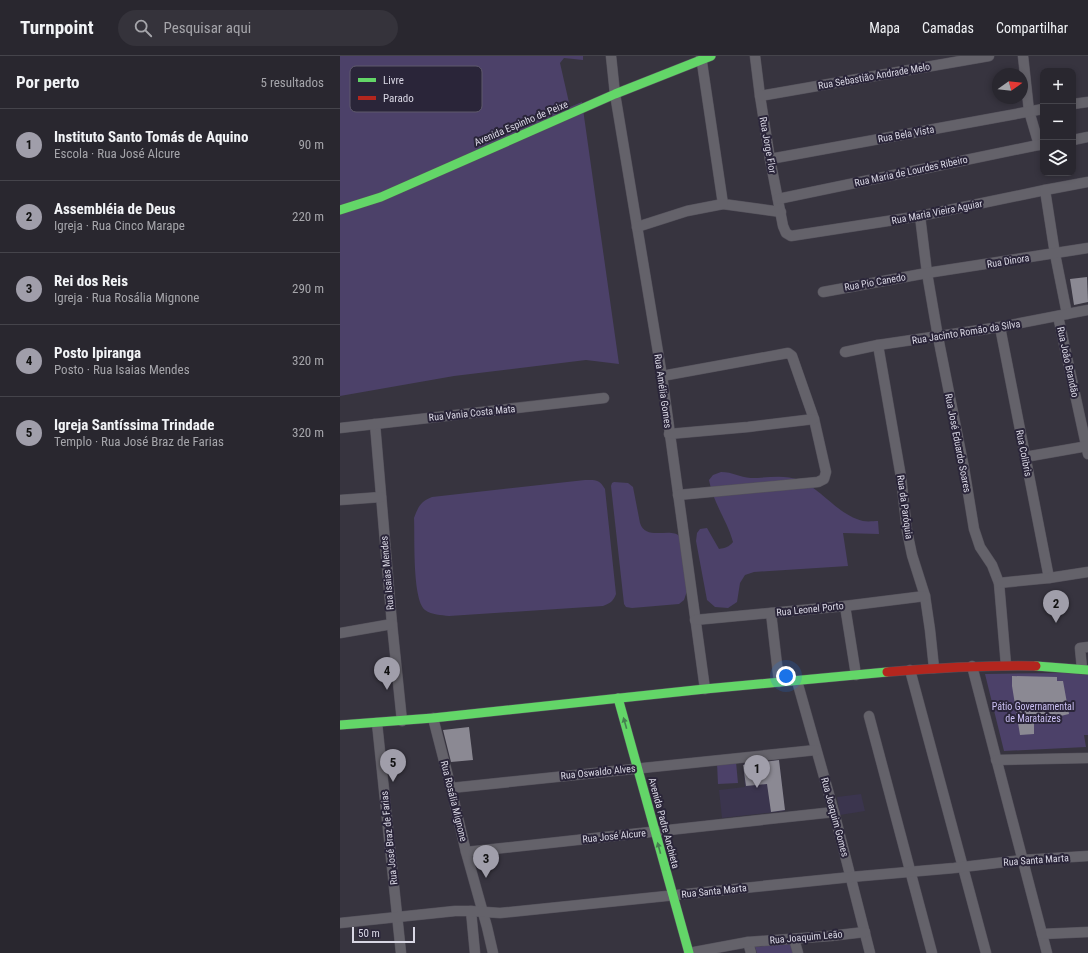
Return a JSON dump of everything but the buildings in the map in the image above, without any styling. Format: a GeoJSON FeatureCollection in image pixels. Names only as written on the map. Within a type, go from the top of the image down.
{"type":"FeatureCollection","features":[{"type":"Feature","properties":{"kind":"main road","name":"Avenida Espinho de Peixe"},"geometry":{"type":"LineString","coordinates":[[340,210],[380,197],[615,94],[705,57]]}},
{"type":"Feature","properties":{"kind":"main road"},"geometry":{"type":"LineString","coordinates":[[340,725],[433,718],[705,688],[934,668],[972,666],[1051,666],[1085,670]]}},
{"type":"Feature","properties":{"kind":"main road","name":"Avenida Padre Anchieta"},"geometry":{"type":"LineString","coordinates":[[613,698],[634,768],[668,896],[680,953]]}},
{"type":"Feature","properties":{"kind":"main road","name":"Avenida Padre Anchieta"},"geometry":{"type":"LineString","coordinates":[[668,896],[689,953]]}},
{"type":"Feature","properties":{"kind":"street","name":"Rua Amélia Gomes"},"geometry":{"type":"LineString","coordinates":[[611,56],[615,94],[662,376],[705,688]]}},
{"type":"Feature","properties":{"kind":"street","name":"Rua Jorge Flor"},"geometry":{"type":"LineString","coordinates":[[755,56],[770,159],[786,233]]}},
{"type":"Feature","properties":{"kind":"street","name":"Rua Sebastião Andrade Melo"},"geometry":{"type":"LineString","coordinates":[[760,96],[989,56]]}},
{"type":"Feature","properties":{"kind":"street"},"geometry":{"type":"LineString","coordinates":[[1023,56],[1029,111],[1040,141]]}},
{"type":"Feature","properties":{"kind":"street"},"geometry":{"type":"LineString","coordinates":[[705,57],[723,204]]}},
{"type":"Feature","properties":{"kind":"street"},"geometry":{"type":"LineString","coordinates":[[1076,104],[1088,102]]}},
{"type":"Feature","properties":{"kind":"street","name":"Rua Bela Vista"},"geometry":{"type":"LineString","coordinates":[[770,159],[1040,109]]}},
{"type":"Feature","properties":{"kind":"street"},"geometry":{"type":"LineString","coordinates":[[1076,140],[1088,138]]}},
{"type":"Feature","properties":{"kind":"street","name":"Rua Maria de Lourdes Ribeiro"},"geometry":{"type":"LineString","coordinates":[[778,199],[1040,144]]}},
{"type":"Feature","properties":{"kind":"street","name":"Rua Maria Vieira Aguiar"},"geometry":{"type":"LineString","coordinates":[[786,233],[794,237],[920,216],[1088,182]]}},
{"type":"Feature","properties":{"kind":"street","name":"Rua João Brandão"},"geometry":{"type":"LineString","coordinates":[[1045,190],[1063,315],[1088,449]]}},
{"type":"Feature","properties":{"kind":"street"},"geometry":{"type":"LineString","coordinates":[[637,227],[687,211],[723,204],[781,212]]}},
{"type":"Feature","properties":{"kind":"street","name":"Rua José Eduardo Soares"},"geometry":{"type":"LineString","coordinates":[[920,216],[927,273],[938,337],[977,539],[980,548],[992,564],[999,583],[1006,666]]}},
{"type":"Feature","properties":{"kind":"street","name":"Rua Dinora"},"geometry":{"type":"LineString","coordinates":[[927,273],[1088,248]]}},
{"type":"Feature","properties":{"kind":"street","name":"Rua Pio Canedo"},"geometry":{"type":"LineString","coordinates":[[823,292],[927,273]]}},
{"type":"Feature","properties":{"kind":"street","name":"Rua Jacinto Romão da Silva"},"geometry":{"type":"LineString","coordinates":[[845,352],[878,345],[1000,327],[1088,310]]}},
{"type":"Feature","properties":{"kind":"street","name":"Rua Colibris"},"geometry":{"type":"LineString","coordinates":[[1000,327],[1024,457],[1049,578]]}},
{"type":"Feature","properties":{"kind":"street","name":"Rua da Paróquia"},"geometry":{"type":"LineString","coordinates":[[878,345],[901,477],[907,531],[912,555],[925,596],[934,668]]}},
{"type":"Feature","properties":{"kind":"street"},"geometry":{"type":"LineString","coordinates":[[662,376],[788,353],[792,356],[814,419],[826,472],[824,479],[818,482],[678,495]]}},
{"type":"Feature","properties":{"kind":"street","name":"Rua Vania Costa Mata"},"geometry":{"type":"LineString","coordinates":[[340,428],[604,398]]}},
{"type":"Feature","properties":{"kind":"street"},"geometry":{"type":"LineString","coordinates":[[670,434],[814,419]]}},
{"type":"Feature","properties":{"kind":"street","name":"Rua Isaias Mendes"},"geometry":{"type":"LineString","coordinates":[[375,424],[402,721]]}},
{"type":"Feature","properties":{"kind":"street"},"geometry":{"type":"LineString","coordinates":[[1024,457],[1088,449]]}},
{"type":"Feature","properties":{"kind":"street"},"geometry":{"type":"LineString","coordinates":[[340,500],[381,497]]}},
{"type":"Feature","properties":{"kind":"street"},"geometry":{"type":"LineString","coordinates":[[999,583],[1088,572]]}},
{"type":"Feature","properties":{"kind":"street","name":"Rua Leonel Porto"},"geometry":{"type":"LineString","coordinates":[[695,620],[845,606],[925,596]]}},
{"type":"Feature","properties":{"kind":"street"},"geometry":{"type":"LineString","coordinates":[[845,606],[856,675]]}},
{"type":"Feature","properties":{"kind":"street"},"geometry":{"type":"LineString","coordinates":[[771,613],[779,682]]}},
{"type":"Feature","properties":{"kind":"street"},"geometry":{"type":"LineString","coordinates":[[340,633],[392,624]]}},
{"type":"Feature","properties":{"kind":"street"},"geometry":{"type":"LineString","coordinates":[[1085,670],[1080,648],[1088,647]]}},
{"type":"Feature","properties":{"kind":"street"},"geometry":{"type":"LineString","coordinates":[[972,666],[1047,953]]}},
{"type":"Feature","properties":{"kind":"street"},"geometry":{"type":"LineString","coordinates":[[910,670],[986,953]]}},
{"type":"Feature","properties":{"kind":"street","name":"Rua Joaquim Gomes"},"geometry":{"type":"LineString","coordinates":[[797,681],[834,812],[870,953]]}},
{"type":"Feature","properties":{"kind":"street"},"geometry":{"type":"LineString","coordinates":[[870,716],[932,953]]}},
{"type":"Feature","properties":{"kind":"street","name":"Rua Rosália Mignone"},"geometry":{"type":"LineString","coordinates":[[433,718],[493,953]]}},
{"type":"Feature","properties":{"kind":"street","name":"Rua José Braz de Farias"},"geometry":{"type":"LineString","coordinates":[[377,723],[401,953]]}},
{"type":"Feature","properties":{"kind":"street","name":"Rua Oswaldo Alves"},"geometry":{"type":"LineString","coordinates":[[452,788],[816,750]]}},
{"type":"Feature","properties":{"kind":"street"},"geometry":{"type":"LineString","coordinates":[[996,760],[1088,758]]}},
{"type":"Feature","properties":{"kind":"street","name":"Rua José Alcure"},"geometry":{"type":"LineString","coordinates":[[466,852],[834,812]]}},
{"type":"Feature","properties":{"kind":"street","name":"Rua Santa Marta"},"geometry":{"type":"LineString","coordinates":[[340,923],[455,911],[500,913],[1022,860],[1088,856]]}},
{"type":"Feature","properties":{"kind":"street"},"geometry":{"type":"LineString","coordinates":[[471,911],[476,953]]}},
{"type":"Feature","properties":{"kind":"street","name":"Rua Joaquim Leão"},"geometry":{"type":"LineString","coordinates":[[689,953],[748,942],[864,932]]}},
{"type":"Feature","properties":{"kind":"street"},"geometry":{"type":"LineString","coordinates":[[1042,934],[1088,932]]}},
{"type":"Feature","properties":{"kind":"street"},"geometry":{"type":"LineString","coordinates":[[794,939],[798,953]]}},
{"type":"Feature","properties":{"kind":"street"},"geometry":{"type":"LineString","coordinates":[[748,942],[752,953]]}},
{"type":"Feature","properties":{"kind":"shaded area"},"geometry":{"type":"Polygon","coordinates":[[[779,760],[785,811],[722,818],[719,790],[745,787],[743,764],[779,760]]]}},
{"type":"Feature","properties":{"kind":"shaded area"},"geometry":{"type":"Polygon","coordinates":[[[861,794],[865,811],[840,815],[837,797],[861,794]]]}},
{"type":"Feature","properties":{"kind":"green space"},"geometry":{"type":"Polygon","coordinates":[[[340,56],[583,56],[583,60],[564,58],[560,63],[570,107],[582,102],[619,364],[586,360],[454,376],[340,396],[340,56]]]}},
{"type":"Feature","properties":{"kind":"green space"},"geometry":{"type":"Polygon","coordinates":[[[721,472],[751,478],[787,477],[799,480],[808,484],[838,508],[854,518],[865,521],[878,521],[879,534],[843,533],[848,566],[754,572],[745,575],[740,583],[737,602],[728,608],[715,607],[707,600],[696,541],[697,533],[700,529],[707,528],[719,549],[727,547],[733,542],[709,480],[713,475],[721,472]]]}},
{"type":"Feature","properties":{"kind":"green space"},"geometry":{"type":"Polygon","coordinates":[[[585,480],[597,481],[601,483],[605,489],[616,594],[611,602],[603,606],[449,616],[434,614],[425,610],[421,604],[418,594],[414,552],[414,518],[423,503],[432,497],[585,480]]]}},
{"type":"Feature","properties":{"kind":"green space"},"geometry":{"type":"Polygon","coordinates":[[[614,482],[628,483],[633,487],[640,523],[643,529],[653,533],[676,534],[680,537],[687,591],[684,600],[679,604],[632,608],[626,607],[624,604],[611,486],[614,482]]]}},
{"type":"Feature","properties":{"kind":"green space","name":"Pátio Governamental de Marataízes"},"geometry":{"type":"Polygon","coordinates":[[[1064,673],[1088,675],[1088,735],[1084,735],[1086,747],[1004,751],[985,674],[1064,673]]]}},
{"type":"Feature","properties":{"kind":"green space"},"geometry":{"type":"Polygon","coordinates":[[[736,762],[738,783],[718,784],[717,763],[736,762]]]}},
{"type":"Feature","properties":{"kind":"green space"},"geometry":{"type":"Polygon","coordinates":[[[790,943],[794,953],[757,953],[755,947],[790,943]]]}},
{"type":"Feature","properties":{"kind":"traffic: fast"},"geometry":{"type":"LineString","coordinates":[[340,210],[381,197],[615,94],[711,56]]}},
{"type":"Feature","properties":{"kind":"traffic: fast"},"geometry":{"type":"LineString","coordinates":[[1036,666],[1088,670]]}},
{"type":"Feature","properties":{"kind":"traffic: fast"},"geometry":{"type":"LineString","coordinates":[[340,725],[433,718],[705,689],[887,672]]}},
{"type":"Feature","properties":{"kind":"traffic: fast"},"geometry":{"type":"LineString","coordinates":[[618,698],[689,953]]}},
{"type":"Feature","properties":{"kind":"traffic: jam"},"geometry":{"type":"LineString","coordinates":[[887,672],[962,667],[1036,666]]}},
{"type":"Feature","properties":{"kind":"place","name":"Assembléia de Deus"},"geometry":{"type":"Point","coordinates":[1056,623]}},
{"type":"Feature","properties":{"kind":"place","name":"Posto Ipiranga"},"geometry":{"type":"Point","coordinates":[387,690]}},
{"type":"Feature","properties":{"kind":"place","name":"Igreja Santíssima Trindade"},"geometry":{"type":"Point","coordinates":[393,782]}},
{"type":"Feature","properties":{"kind":"place","name":"Instituto Santo Tomás de Aquino"},"geometry":{"type":"Point","coordinates":[757,788]}},
{"type":"Feature","properties":{"kind":"place","name":"Rei dos Reis"},"geometry":{"type":"Point","coordinates":[486,878]}}]}
